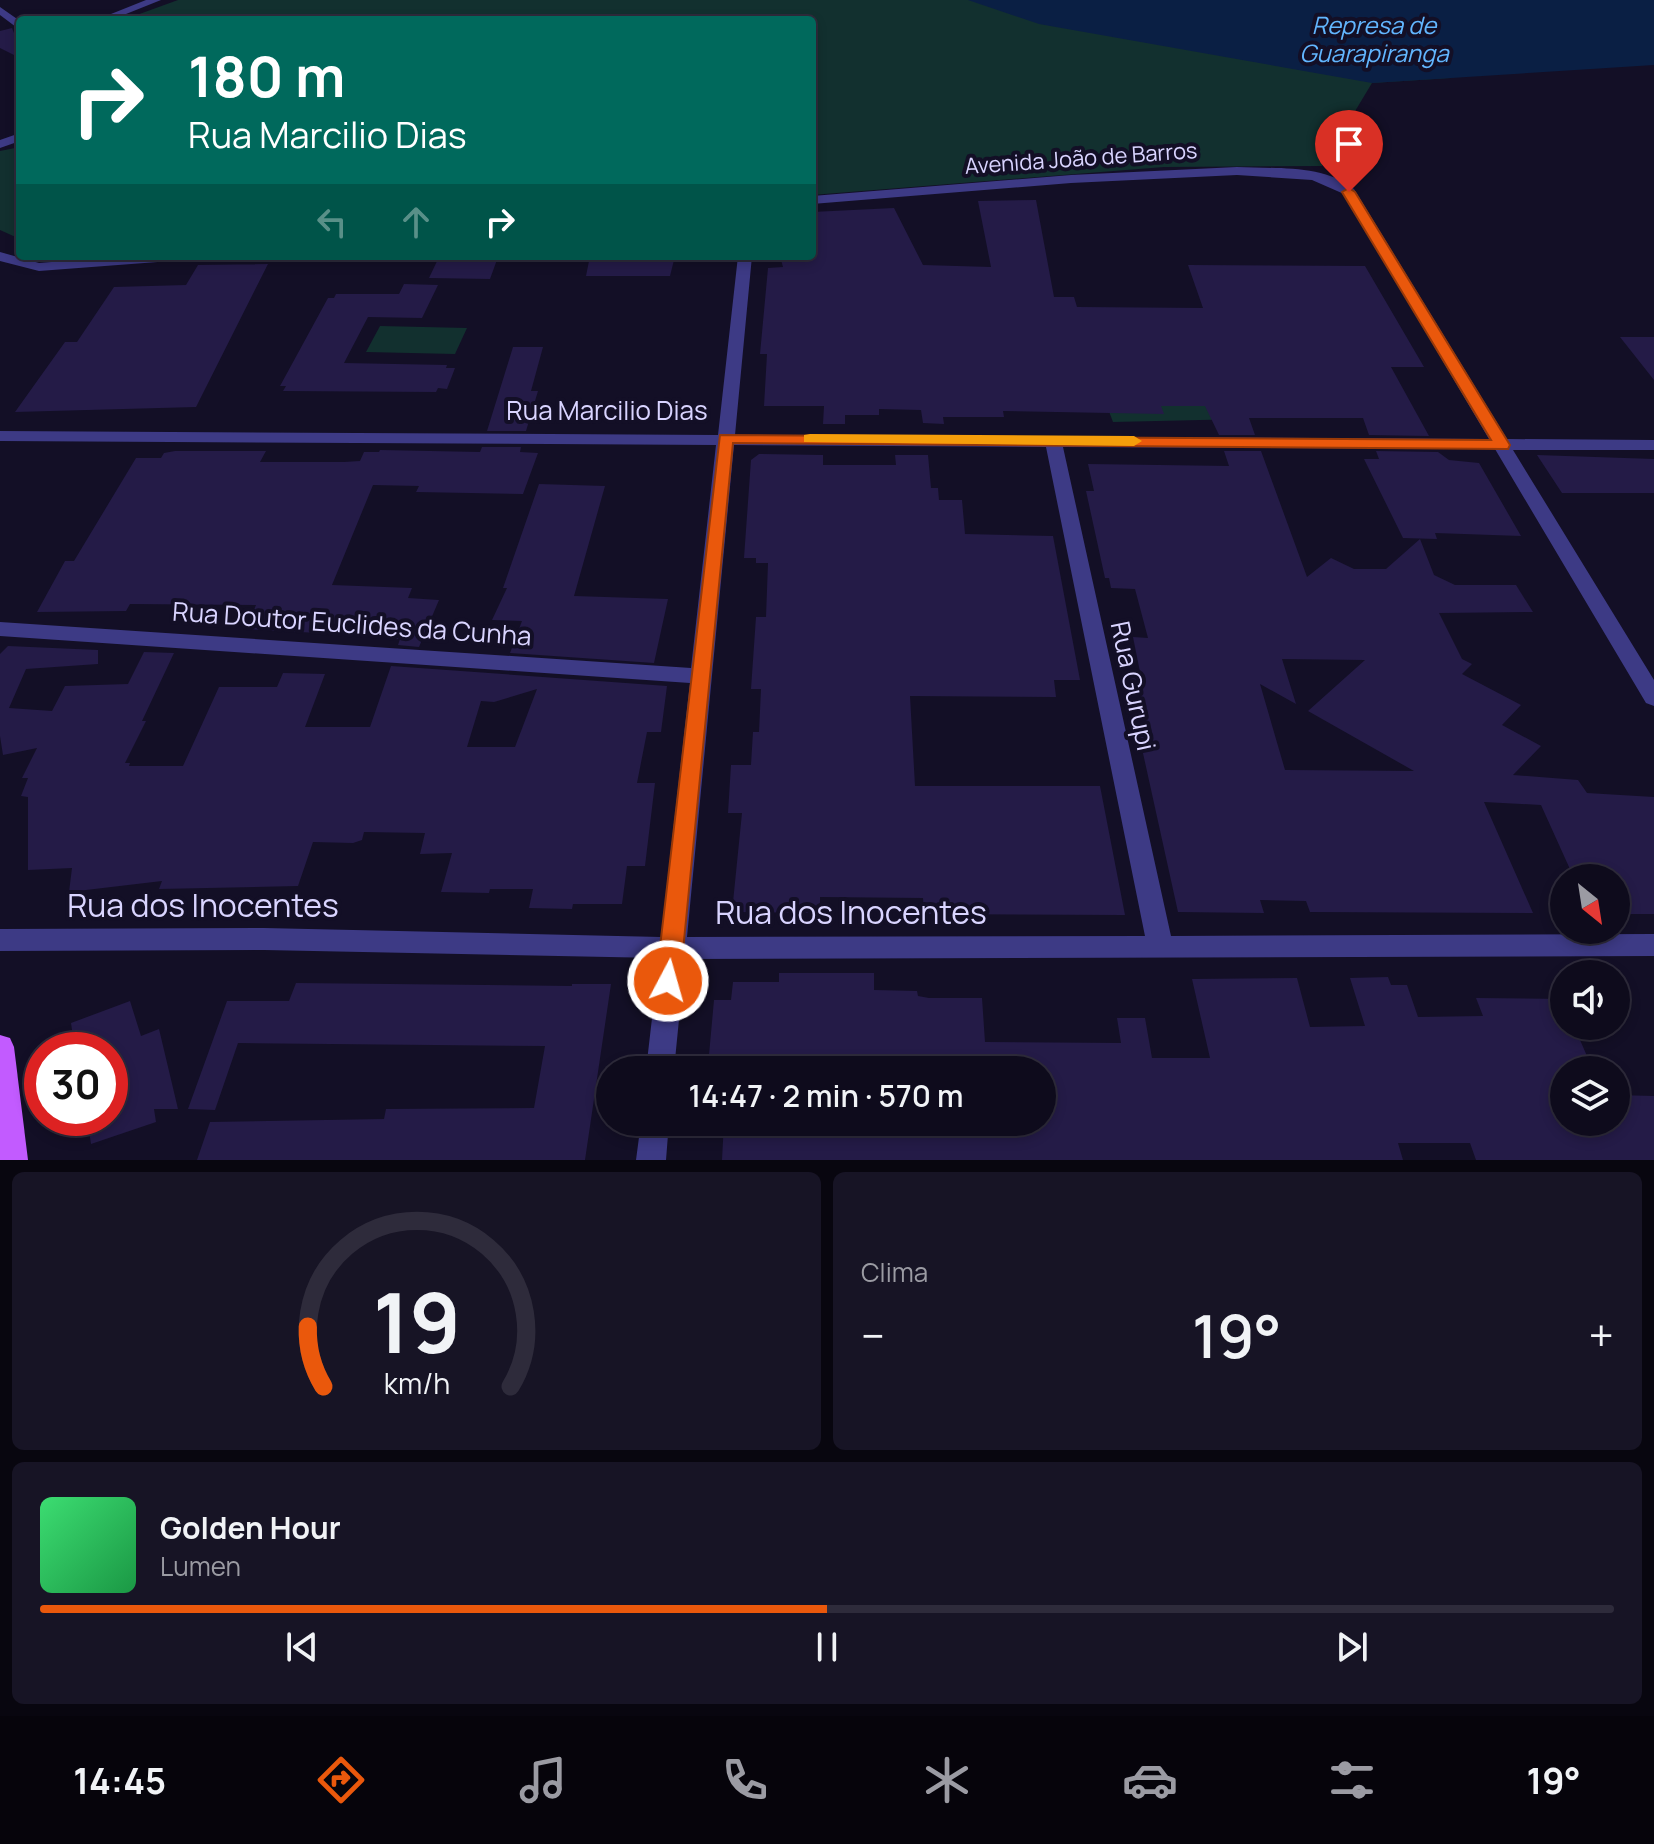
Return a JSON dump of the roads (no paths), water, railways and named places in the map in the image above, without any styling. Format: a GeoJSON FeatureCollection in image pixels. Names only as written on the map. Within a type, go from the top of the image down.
{"type":"FeatureCollection","features":[{"type":"Feature","properties":{"kind":"main road"},"geometry":{"type":"LineString","coordinates":[[0,1047],[13,1160]]}},
{"type":"Feature","properties":{"kind":"street"},"geometry":{"type":"LineString","coordinates":[[112,16],[156,0]]}},
{"type":"Feature","properties":{"kind":"street"},"geometry":{"type":"LineString","coordinates":[[0,10],[16,24]]}},
{"type":"Feature","properties":{"kind":"street","name":"Avenida João de Barros"},"geometry":{"type":"LineString","coordinates":[[816,200],[1071,179],[1237,171],[1314,176],[1330,180],[1349,192],[1502,445]]}},
{"type":"Feature","properties":{"kind":"street"},"geometry":{"type":"LineString","coordinates":[[0,256],[39,267],[131,260]]}},
{"type":"Feature","properties":{"kind":"street"},"geometry":{"type":"LineString","coordinates":[[661,1056],[745,260]]}},
{"type":"Feature","properties":{"kind":"street","name":"Rua Marcilio Dias"},"geometry":{"type":"LineString","coordinates":[[0,436],[1654,445]]}},
{"type":"Feature","properties":{"kind":"street","name":"Rua Gurupi"},"geometry":{"type":"LineString","coordinates":[[1053,440],[1160,944]]}},
{"type":"Feature","properties":{"kind":"street"},"geometry":{"type":"LineString","coordinates":[[1502,445],[1654,698]]}},
{"type":"Feature","properties":{"kind":"street","name":"Rua Doutor Euclides da Cunha"},"geometry":{"type":"LineString","coordinates":[[0,629],[701,676]]}},
{"type":"Feature","properties":{"kind":"street","name":"Rua dos Inocentes"},"geometry":{"type":"LineString","coordinates":[[0,940],[264,939],[671,948],[1160,944],[1654,945]]}},
{"type":"Feature","properties":{"kind":"street"},"geometry":{"type":"LineString","coordinates":[[651,1160],[654,1136]]}},
{"type":"Feature","properties":{"kind":"water","name":"Represa de Guarapiranga"},"geometry":{"type":"Polygon","coordinates":[[[968,0],[1654,0],[1654,65],[1372,83],[1039,24],[968,0]]]}}]}
